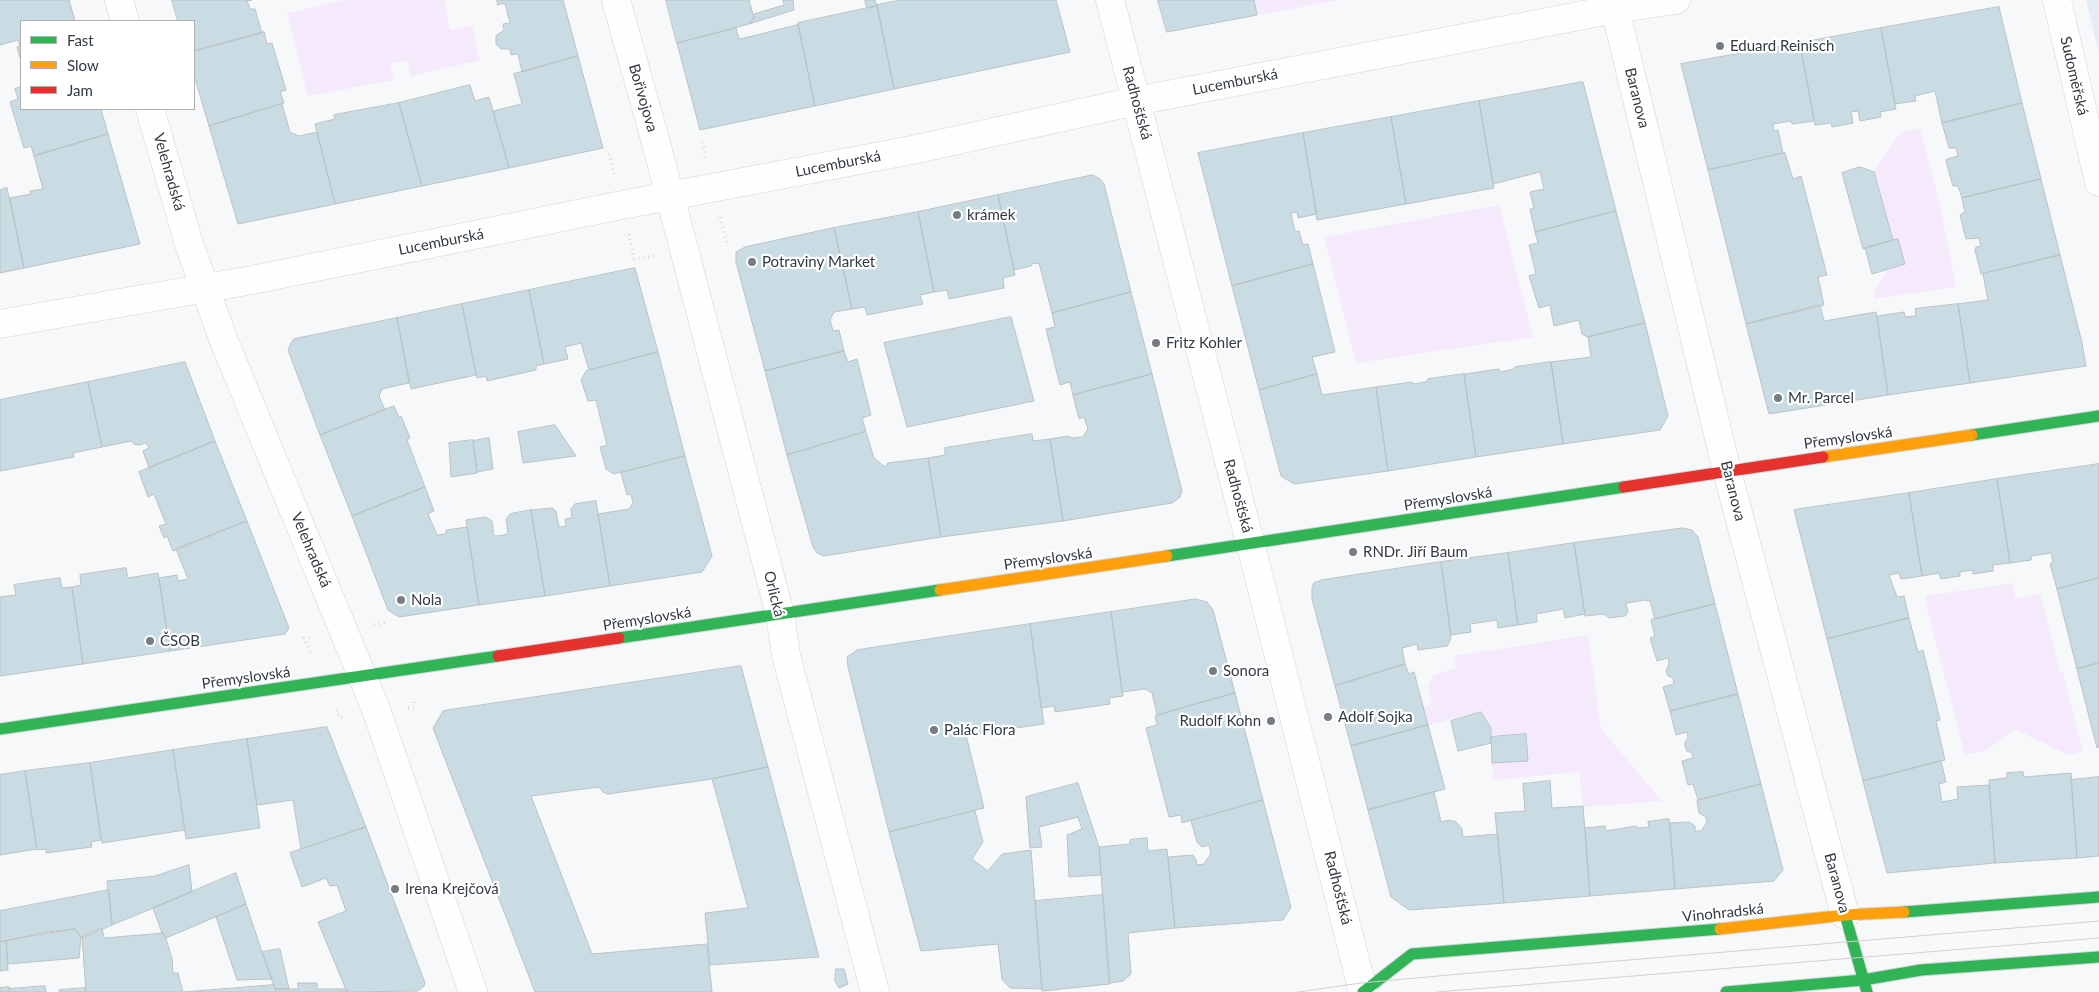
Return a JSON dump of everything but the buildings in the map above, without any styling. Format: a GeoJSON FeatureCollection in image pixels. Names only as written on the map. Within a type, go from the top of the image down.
{"type":"FeatureCollection","features":[{"type":"Feature","properties":{"kind":"street"},"geometry":{"type":"LineString","coordinates":[[119,0],[125,20]]}},
{"type":"Feature","properties":{"kind":"street","name":"Bořivojova"},"geometry":{"type":"LineString","coordinates":[[616,0],[670,196]]}},
{"type":"Feature","properties":{"kind":"street","name":"Radhošťská"},"geometry":{"type":"LineString","coordinates":[[1110,0],[1251,545],[1363,992]]}},
{"type":"Feature","properties":{"kind":"street","name":"Lucemburská"},"geometry":{"type":"LineString","coordinates":[[0,324],[262,278],[670,196],[912,150],[1136,101],[1614,5],[1676,0]]}},
{"type":"Feature","properties":{"kind":"street","name":"Sudoměřská"},"geometry":{"type":"LineString","coordinates":[[2057,0],[2099,182]]}},
{"type":"Feature","properties":{"kind":"street","name":"Baranova"},"geometry":{"type":"LineString","coordinates":[[1614,5],[1727,471],[1867,992]]}},
{"type":"Feature","properties":{"kind":"street","name":"Velehradská"},"geometry":{"type":"LineString","coordinates":[[150,110],[190,244],[224,341],[364,676],[473,992]]}},
{"type":"Feature","properties":{"kind":"street","name":"Orlická"},"geometry":{"type":"LineString","coordinates":[[670,196],[780,614],[786,655],[875,992]]}},
{"type":"Feature","properties":{"kind":"street","name":"Přemyslovská"},"geometry":{"type":"LineString","coordinates":[[0,729],[1251,545],[1727,471],[2099,416]]}},
{"type":"Feature","properties":{"kind":"street","name":"Vinohradská"},"geometry":{"type":"LineString","coordinates":[[1363,992],[1412,954],[1736,928],[1845,915],[1933,911],[2099,897]]}},
{"type":"Feature","properties":{"kind":"street"},"geometry":{"type":"LineString","coordinates":[[1726,992],[1864,980],[1922,970],[2099,957]]}},
{"type":"Feature","properties":{"kind":"path"},"geometry":{"type":"LineString","coordinates":[[702,142],[708,166]]}},
{"type":"Feature","properties":{"kind":"path"},"geometry":{"type":"LineString","coordinates":[[609,154],[614,177]]}},
{"type":"Feature","properties":{"kind":"path"},"geometry":{"type":"LineString","coordinates":[[720,217],[727,243]]}},
{"type":"Feature","properties":{"kind":"path"},"geometry":{"type":"LineString","coordinates":[[629,232],[634,259],[658,255]]}},
{"type":"Feature","properties":{"kind":"shaded area"},"geometry":{"type":"Polygon","coordinates":[[[344,0],[444,0],[450,30],[472,25],[480,60],[411,76],[407,60],[390,64],[394,80],[308,96],[287,13],[344,0]]]}},
{"type":"Feature","properties":{"kind":"shaded area"},"geometry":{"type":"Polygon","coordinates":[[[1254,0],[1341,0],[1257,15],[1254,0]]]}},
{"type":"Feature","properties":{"kind":"shaded area"},"geometry":{"type":"Polygon","coordinates":[[[2086,0],[2099,0],[2099,54],[2086,0]]]}},
{"type":"Feature","properties":{"kind":"shaded area"},"geometry":{"type":"Polygon","coordinates":[[[1920,128],[1940,205],[1956,287],[1874,299],[1874,292],[1888,269],[1905,265],[1898,240],[1893,240],[1874,172],[1900,133],[1920,128]]]}},
{"type":"Feature","properties":{"kind":"shaded area"},"geometry":{"type":"Polygon","coordinates":[[[1499,205],[1533,337],[1356,363],[1324,237],[1499,205]]]}},
{"type":"Feature","properties":{"kind":"shaded area"},"geometry":{"type":"Polygon","coordinates":[[[2013,583],[2016,599],[2040,593],[2060,673],[2063,672],[2083,751],[2069,755],[2014,729],[1987,750],[1965,755],[1925,596],[2013,583]]]}},
{"type":"Feature","properties":{"kind":"shaded area"},"geometry":{"type":"Polygon","coordinates":[[[1588,635],[1601,729],[1662,801],[1583,807],[1579,772],[1493,780],[1492,763],[1527,761],[1527,734],[1491,737],[1490,728],[1481,711],[1429,725],[1424,707],[1432,704],[1428,686],[1434,675],[1456,668],[1454,656],[1588,635]]]}},
{"type":"Feature","properties":{"kind":"tram line"},"geometry":{"type":"LineString","coordinates":[[1298,992],[1361,983],[1460,974],[2099,921]]}},
{"type":"Feature","properties":{"kind":"tram line"},"geometry":{"type":"LineString","coordinates":[[1437,992],[2099,938]]}},
{"type":"Feature","properties":{"kind":"traffic: fast"},"geometry":{"type":"LineString","coordinates":[[1972,435],[2099,416]]}},
{"type":"Feature","properties":{"kind":"traffic: fast"},"geometry":{"type":"LineString","coordinates":[[1167,556],[1624,487]]}},
{"type":"Feature","properties":{"kind":"traffic: fast"},"geometry":{"type":"LineString","coordinates":[[619,638],[940,590]]}},
{"type":"Feature","properties":{"kind":"traffic: fast"},"geometry":{"type":"LineString","coordinates":[[0,729],[498,656]]}},
{"type":"Feature","properties":{"kind":"traffic: fast"},"geometry":{"type":"LineString","coordinates":[[1904,912],[2099,897]]}},
{"type":"Feature","properties":{"kind":"traffic: fast"},"geometry":{"type":"LineString","coordinates":[[1845,915],[1867,992]]}},
{"type":"Feature","properties":{"kind":"traffic: fast"},"geometry":{"type":"LineString","coordinates":[[1363,992],[1412,954],[1720,929]]}},
{"type":"Feature","properties":{"kind":"traffic: fast"},"geometry":{"type":"LineString","coordinates":[[1726,992],[1863,980],[1921,970],[2099,957]]}},
{"type":"Feature","properties":{"kind":"traffic: slow"},"geometry":{"type":"LineString","coordinates":[[1823,457],[1972,435]]}},
{"type":"Feature","properties":{"kind":"traffic: slow"},"geometry":{"type":"LineString","coordinates":[[940,590],[1167,556]]}},
{"type":"Feature","properties":{"kind":"traffic: slow"},"geometry":{"type":"LineString","coordinates":[[1720,929],[1845,915],[1904,912]]}},
{"type":"Feature","properties":{"kind":"traffic: jam"},"geometry":{"type":"LineString","coordinates":[[1624,487],[1823,457]]}},
{"type":"Feature","properties":{"kind":"traffic: jam"},"geometry":{"type":"LineString","coordinates":[[498,656],[619,638]]}},
{"type":"Feature","properties":{"kind":"place","name":"Eduard Reinisch"},"geometry":{"type":"Point","coordinates":[1720,46]}},
{"type":"Feature","properties":{"kind":"place","name":"krámek"},"geometry":{"type":"Point","coordinates":[957,215]}},
{"type":"Feature","properties":{"kind":"place","name":"Potraviny Market"},"geometry":{"type":"Point","coordinates":[752,262]}},
{"type":"Feature","properties":{"kind":"place","name":"Fritz Kohler"},"geometry":{"type":"Point","coordinates":[1156,343]}},
{"type":"Feature","properties":{"kind":"place","name":"Mr. Parcel"},"geometry":{"type":"Point","coordinates":[1778,398]}},
{"type":"Feature","properties":{"kind":"place","name":"RNDr. Jiří Baum"},"geometry":{"type":"Point","coordinates":[1353,552]}},
{"type":"Feature","properties":{"kind":"place","name":"Nola"},"geometry":{"type":"Point","coordinates":[401,600]}},
{"type":"Feature","properties":{"kind":"place","name":"ČSOB"},"geometry":{"type":"Point","coordinates":[150,641]}},
{"type":"Feature","properties":{"kind":"place","name":"Sonora"},"geometry":{"type":"Point","coordinates":[1213,671]}},
{"type":"Feature","properties":{"kind":"place","name":"Adolf Sojka"},"geometry":{"type":"Point","coordinates":[1328,717]}},
{"type":"Feature","properties":{"kind":"place","name":"Rudolf Kohn"},"geometry":{"type":"Point","coordinates":[1271,721]}},
{"type":"Feature","properties":{"kind":"place","name":"Palác Flora"},"geometry":{"type":"Point","coordinates":[934,730]}},
{"type":"Feature","properties":{"kind":"place","name":"Irena Krejčová"},"geometry":{"type":"Point","coordinates":[395,889]}}]}
